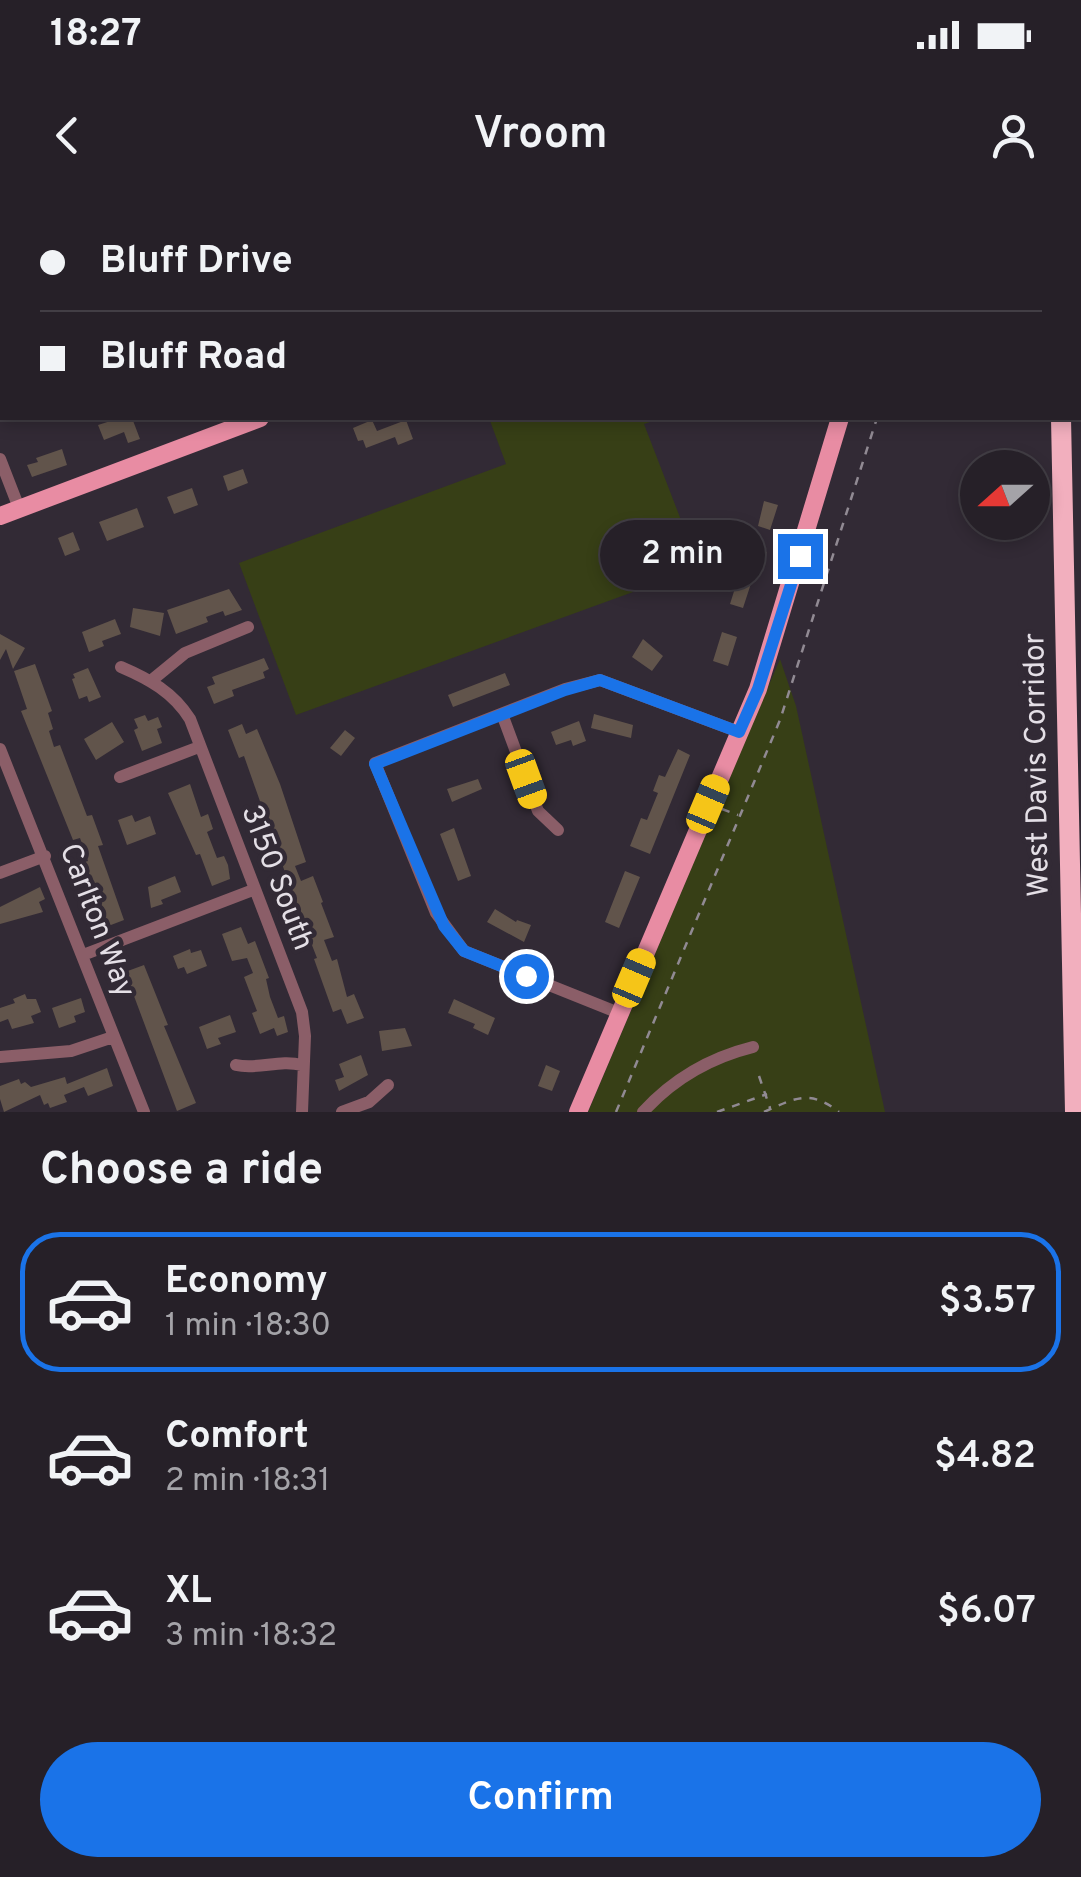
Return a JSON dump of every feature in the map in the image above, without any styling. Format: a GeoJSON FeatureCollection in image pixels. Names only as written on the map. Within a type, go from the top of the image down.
{"type":"FeatureCollection","features":[{"type":"Feature","properties":{"kind":"highway","name":"West Davis Corridor"},"geometry":{"type":"LineString","coordinates":[[1061,420],[1075,1112]]}},
{"type":"Feature","properties":{"kind":"main road"},"geometry":{"type":"LineString","coordinates":[[0,516],[255,420]]}},
{"type":"Feature","properties":{"kind":"main road"},"geometry":{"type":"LineString","coordinates":[[578,1112],[758,689],[839,420]]}},
{"type":"Feature","properties":{"kind":"street"},"geometry":{"type":"LineString","coordinates":[[0,460],[18,508]]}},
{"type":"Feature","properties":{"kind":"street"},"geometry":{"type":"LineString","coordinates":[[120,667],[152,680],[185,653],[248,627]]}},
{"type":"Feature","properties":{"kind":"street","name":"3150 South"},"geometry":{"type":"LineString","coordinates":[[152,680],[180,703],[190,718],[302,1012],[302,1112]]}},
{"type":"Feature","properties":{"kind":"street"},"geometry":{"type":"LineString","coordinates":[[619,1013],[464,951],[436,913],[375,764],[600,680],[739,732]]}},
{"type":"Feature","properties":{"kind":"street"},"geometry":{"type":"LineString","coordinates":[[502,714],[538,812],[558,830]]}},
{"type":"Feature","properties":{"kind":"street"},"geometry":{"type":"LineString","coordinates":[[120,777],[199,747]]}},
{"type":"Feature","properties":{"kind":"street","name":"Carlton Way"},"geometry":{"type":"LineString","coordinates":[[0,748],[144,1112]]}},
{"type":"Feature","properties":{"kind":"street"},"geometry":{"type":"LineString","coordinates":[[0,872],[44,856]]}},
{"type":"Feature","properties":{"kind":"street"},"geometry":{"type":"LineString","coordinates":[[83,956],[254,890]]}},
{"type":"Feature","properties":{"kind":"street"},"geometry":{"type":"LineString","coordinates":[[0,1057],[71,1050],[113,1037]]}},
{"type":"Feature","properties":{"kind":"street"},"geometry":{"type":"LineString","coordinates":[[642,1112],[690,1071],[726,1054],[753,1047]]}},
{"type":"Feature","properties":{"kind":"street"},"geometry":{"type":"LineString","coordinates":[[236,1065],[302,1065]]}},
{"type":"Feature","properties":{"kind":"street"},"geometry":{"type":"LineString","coordinates":[[342,1112],[370,1102],[388,1085]]}},
{"type":"Feature","properties":{"kind":"path"},"geometry":{"type":"LineString","coordinates":[[616,1112],[780,720],[876,420]]}},
{"type":"Feature","properties":{"kind":"path"},"geometry":{"type":"LineString","coordinates":[[708,804],[739,815]]}},
{"type":"Feature","properties":{"kind":"path"},"geometry":{"type":"LineString","coordinates":[[759,1076],[770,1109]]}},
{"type":"Feature","properties":{"kind":"path"},"geometry":{"type":"LineString","coordinates":[[717,1112],[767,1094]]}},
{"type":"Feature","properties":{"kind":"path"},"geometry":{"type":"LineString","coordinates":[[764,1112],[804,1096],[839,1112]]}},
{"type":"Feature","properties":{"kind":"green space"},"geometry":{"type":"Polygon","coordinates":[[[490,420],[656,420],[644,424],[681,520],[615,546],[633,592],[296,715],[239,563],[506,464],[490,420]]]}},
{"type":"Feature","properties":{"kind":"green space"},"geometry":{"type":"Polygon","coordinates":[[[780,659],[796,706],[885,1112],[588,1112],[780,659]]]}},
{"type":"Feature","properties":{"kind":"building"},"geometry":{"type":"Polygon","coordinates":[[[133,420],[140,439],[128,443],[124,432],[104,440],[98,425],[133,420]]]}},
{"type":"Feature","properties":{"kind":"building"},"geometry":{"type":"Polygon","coordinates":[[[372,420],[377,431],[406,420],[413,439],[398,445],[395,437],[366,448],[353,428],[372,420]]]}},
{"type":"Feature","properties":{"kind":"building"},"geometry":{"type":"Polygon","coordinates":[[[62,449],[67,465],[32,477],[27,465],[62,449]]]}},
{"type":"Feature","properties":{"kind":"building"},"geometry":{"type":"Polygon","coordinates":[[[243,469],[248,483],[228,491],[223,476],[243,469]]]}},
{"type":"Feature","properties":{"kind":"building"},"geometry":{"type":"Polygon","coordinates":[[[192,488],[198,505],[174,514],[167,497],[192,488]]]}},
{"type":"Feature","properties":{"kind":"building"},"geometry":{"type":"Polygon","coordinates":[[[764,501],[778,505],[770,530],[758,526],[764,501]]]}},
{"type":"Feature","properties":{"kind":"building"},"geometry":{"type":"Polygon","coordinates":[[[137,508],[144,527],[107,541],[99,522],[137,508]]]}},
{"type":"Feature","properties":{"kind":"building"},"geometry":{"type":"Polygon","coordinates":[[[73,532],[80,550],[65,556],[58,538],[73,532]]]}},
{"type":"Feature","properties":{"kind":"building"},"geometry":{"type":"Polygon","coordinates":[[[746,547],[767,552],[764,564],[758,562],[743,608],[730,604],[739,585],[746,547]]]}},
{"type":"Feature","properties":{"kind":"building"},"geometry":{"type":"Polygon","coordinates":[[[229,589],[242,610],[206,617],[208,622],[176,634],[167,610],[229,589]]]}},
{"type":"Feature","properties":{"kind":"building"},"geometry":{"type":"Polygon","coordinates":[[[133,608],[164,613],[160,636],[130,627],[133,608]]]}},
{"type":"Feature","properties":{"kind":"building"},"geometry":{"type":"Polygon","coordinates":[[[115,619],[121,634],[102,641],[104,646],[89,652],[82,632],[115,619]]]}},
{"type":"Feature","properties":{"kind":"building"},"geometry":{"type":"Polygon","coordinates":[[[722,632],[737,637],[728,666],[713,661],[722,632]]]}},
{"type":"Feature","properties":{"kind":"building"},"geometry":{"type":"Polygon","coordinates":[[[0,634],[25,648],[13,669],[6,649],[0,660],[0,634]]]}},
{"type":"Feature","properties":{"kind":"building"},"geometry":{"type":"Polygon","coordinates":[[[643,639],[663,656],[652,671],[632,657],[643,639]]]}},
{"type":"Feature","properties":{"kind":"building"},"geometry":{"type":"Polygon","coordinates":[[[264,658],[269,669],[263,672],[265,678],[232,690],[234,696],[214,704],[207,687],[215,684],[212,677],[264,658]]]}},
{"type":"Feature","properties":{"kind":"building"},"geometry":{"type":"Polygon","coordinates":[[[35,664],[52,711],[48,713],[53,729],[49,731],[54,747],[60,745],[87,816],[92,815],[103,845],[98,846],[124,920],[103,928],[78,864],[88,861],[80,838],[73,840],[21,711],[27,709],[14,671],[35,664]]]}},
{"type":"Feature","properties":{"kind":"building"},"geometry":{"type":"Polygon","coordinates":[[[88,668],[101,697],[89,702],[87,696],[79,699],[72,679],[73,674],[88,668]]]}},
{"type":"Feature","properties":{"kind":"building"},"geometry":{"type":"Polygon","coordinates":[[[505,673],[510,685],[453,707],[448,695],[505,673]]]}},
{"type":"Feature","properties":{"kind":"building"},"geometry":{"type":"Polygon","coordinates":[[[594,714],[633,725],[631,738],[591,728],[594,714]]]}},
{"type":"Feature","properties":{"kind":"building"},"geometry":{"type":"Polygon","coordinates":[[[145,715],[148,721],[158,717],[162,743],[142,751],[134,719],[145,715]]]}},
{"type":"Feature","properties":{"kind":"building"},"geometry":{"type":"Polygon","coordinates":[[[579,721],[586,741],[573,746],[571,740],[556,745],[551,732],[579,721]]]}},
{"type":"Feature","properties":{"kind":"building"},"geometry":{"type":"Polygon","coordinates":[[[112,722],[124,742],[96,760],[84,739],[112,722]]]}},
{"type":"Feature","properties":{"kind":"building"},"geometry":{"type":"Polygon","coordinates":[[[242,724],[246,734],[257,729],[280,784],[306,862],[295,866],[301,881],[313,876],[334,937],[324,940],[332,961],[337,959],[347,997],[354,994],[364,1018],[347,1024],[341,1009],[333,1012],[314,959],[317,958],[308,935],[312,934],[293,895],[244,756],[239,758],[228,730],[242,724]]]}},
{"type":"Feature","properties":{"kind":"building"},"geometry":{"type":"Polygon","coordinates":[[[345,730],[355,738],[341,756],[330,748],[345,730]]]}},
{"type":"Feature","properties":{"kind":"building"},"geometry":{"type":"Polygon","coordinates":[[[678,749],[690,755],[650,854],[630,846],[641,818],[647,820],[658,793],[653,791],[659,775],[665,777],[678,749]]]}},
{"type":"Feature","properties":{"kind":"building"},"geometry":{"type":"Polygon","coordinates":[[[478,779],[482,789],[452,802],[447,789],[478,779]]]}},
{"type":"Feature","properties":{"kind":"building"},"geometry":{"type":"Polygon","coordinates":[[[190,784],[201,817],[208,814],[213,829],[207,832],[217,858],[224,856],[228,865],[230,879],[212,886],[168,793],[190,784]]]}},
{"type":"Feature","properties":{"kind":"building"},"geometry":{"type":"Polygon","coordinates":[[[132,815],[135,822],[150,816],[156,834],[127,845],[118,820],[132,815]]]}},
{"type":"Feature","properties":{"kind":"building"},"geometry":{"type":"Polygon","coordinates":[[[454,828],[471,876],[458,881],[440,834],[454,828]]]}},
{"type":"Feature","properties":{"kind":"building"},"geometry":{"type":"Polygon","coordinates":[[[625,871],[640,877],[619,928],[605,922],[625,871]]]}},
{"type":"Feature","properties":{"kind":"building"},"geometry":{"type":"Polygon","coordinates":[[[175,876],[181,892],[151,908],[148,887],[175,876]]]}},
{"type":"Feature","properties":{"kind":"building"},"geometry":{"type":"Polygon","coordinates":[[[40,887],[45,899],[39,902],[43,912],[0,924],[0,907],[40,887]]]}},
{"type":"Feature","properties":{"kind":"building"},"geometry":{"type":"Polygon","coordinates":[[[495,909],[516,922],[531,925],[524,942],[487,922],[495,909]]]}},
{"type":"Feature","properties":{"kind":"building"},"geometry":{"type":"Polygon","coordinates":[[[241,927],[248,944],[255,941],[269,978],[266,979],[270,997],[278,1018],[284,1016],[288,1032],[277,1036],[274,1028],[260,1034],[252,1013],[257,1011],[244,977],[253,973],[247,958],[232,961],[222,934],[241,927]]]}},
{"type":"Feature","properties":{"kind":"building"},"geometry":{"type":"Polygon","coordinates":[[[190,949],[191,953],[201,950],[207,966],[187,974],[184,967],[178,969],[173,956],[190,949]]]}},
{"type":"Feature","properties":{"kind":"building"},"geometry":{"type":"Polygon","coordinates":[[[144,965],[196,1103],[177,1111],[125,972],[144,965]]]}},
{"type":"Feature","properties":{"kind":"building"},"geometry":{"type":"Polygon","coordinates":[[[25,994],[27,999],[36,999],[41,1012],[31,1016],[34,1023],[12,1029],[8,1019],[0,1022],[0,1008],[25,994]]]}},
{"type":"Feature","properties":{"kind":"building"},"geometry":{"type":"Polygon","coordinates":[[[81,998],[85,1012],[74,1016],[76,1022],[59,1028],[52,1008],[81,998]]]}},
{"type":"Feature","properties":{"kind":"building"},"geometry":{"type":"Polygon","coordinates":[[[454,999],[495,1018],[488,1035],[473,1028],[475,1024],[448,1013],[454,999]]]}},
{"type":"Feature","properties":{"kind":"building"},"geometry":{"type":"Polygon","coordinates":[[[230,1015],[236,1032],[218,1038],[221,1044],[207,1049],[199,1027],[230,1015]]]}},
{"type":"Feature","properties":{"kind":"building"},"geometry":{"type":"Polygon","coordinates":[[[405,1028],[412,1046],[382,1051],[379,1031],[405,1028]]]}},
{"type":"Feature","properties":{"kind":"building"},"geometry":{"type":"Polygon","coordinates":[[[361,1055],[368,1075],[339,1091],[335,1080],[344,1077],[339,1064],[361,1055]]]}},
{"type":"Feature","properties":{"kind":"building"},"geometry":{"type":"Polygon","coordinates":[[[546,1065],[560,1071],[552,1091],[538,1086],[546,1065]]]}},
{"type":"Feature","properties":{"kind":"building"},"geometry":{"type":"Polygon","coordinates":[[[107,1068],[113,1086],[88,1096],[84,1087],[64,1095],[67,1102],[50,1108],[40,1095],[4,1112],[0,1086],[19,1079],[21,1084],[25,1082],[31,1087],[65,1077],[67,1084],[107,1068]]]}},
{"type":"Feature","properties":{"kind":"route"},"geometry":{"type":"LineString","coordinates":[[526,976],[464,951],[444,926],[375,764],[600,680],[739,732],[758,689],[800,556]]}}]}
